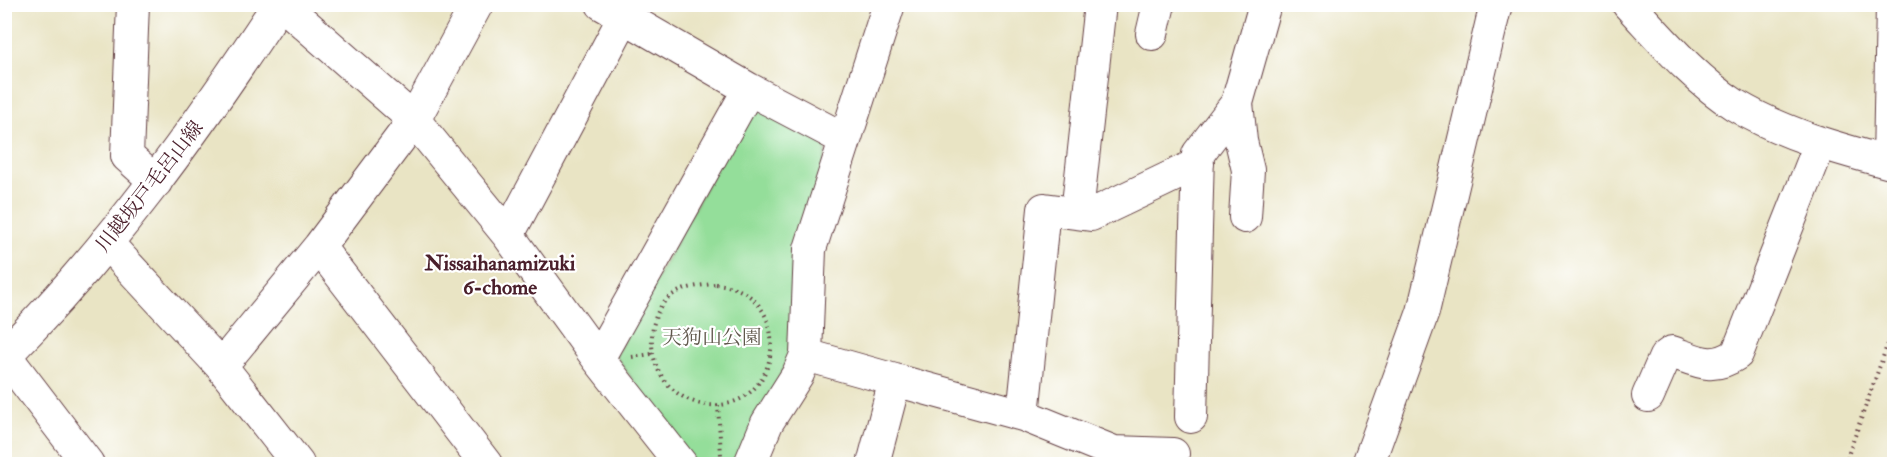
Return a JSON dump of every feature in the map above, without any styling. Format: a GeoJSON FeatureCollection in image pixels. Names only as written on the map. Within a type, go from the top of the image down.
{"type":"FeatureCollection","features":[{"type":"Feature","properties":{"kind":"main road","name":"川越坂戸毛呂山線"},"geometry":{"type":"LineString","coordinates":[[5,355],[156,182],[281,4]]}},
{"type":"Feature","properties":{"kind":"street"},"geometry":{"type":"LineString","coordinates":[[133,4],[127,156],[156,182]]}},
{"type":"Feature","properties":{"kind":"street"},"geometry":{"type":"LineString","coordinates":[[281,4],[414,120],[508,235],[598,359],[681,465]]}},
{"type":"Feature","properties":{"kind":"street"},"geometry":{"type":"LineString","coordinates":[[221,366],[319,247],[414,120],[477,4]]}},
{"type":"Feature","properties":{"kind":"street"},"geometry":{"type":"LineString","coordinates":[[750,465],[767,423],[798,374],[806,355],[810,249],[835,177],[844,139],[890,4]]}},
{"type":"Feature","properties":{"kind":"street"},"geometry":{"type":"LineString","coordinates":[[1077,213],[1100,4]]}},
{"type":"Feature","properties":{"kind":"street"},"geometry":{"type":"LineString","coordinates":[[1245,217],[1248,170],[1241,141],[1237,103],[1265,4]]}},
{"type":"Feature","properties":{"kind":"street"},"geometry":{"type":"LineString","coordinates":[[1368,465],[1423,312],[1496,4]]}},
{"type":"Feature","properties":{"kind":"street"},"geometry":{"type":"LineString","coordinates":[[1628,4],[1687,66],[1734,104],[1767,122],[1820,144],[1892,163],[1892,4]]}},
{"type":"Feature","properties":{"kind":"street"},"geometry":{"type":"LineString","coordinates":[[508,235],[613,11],[749,89],[844,139]]}},
{"type":"Feature","properties":{"kind":"street"},"geometry":{"type":"LineString","coordinates":[[598,359],[749,89]]}},
{"type":"Feature","properties":{"kind":"street"},"geometry":{"type":"LineString","coordinates":[[1191,417],[1198,153],[1237,103]]}},
{"type":"Feature","properties":{"kind":"street"},"geometry":{"type":"LineString","coordinates":[[1648,396],[1665,357],[1672,352],[1705,363],[1722,364],[1737,354],[1820,144]]}},
{"type":"Feature","properties":{"kind":"street"},"geometry":{"type":"LineString","coordinates":[[1023,415],[1044,209],[1092,215],[1198,164]]}},
{"type":"Feature","properties":{"kind":"street"},"geometry":{"type":"LineString","coordinates":[[106,242],[221,366],[298,465]]}},
{"type":"Feature","properties":{"kind":"street"},"geometry":{"type":"LineString","coordinates":[[319,247],[486,465]]}},
{"type":"Feature","properties":{"kind":"street"},"geometry":{"type":"LineString","coordinates":[[5,355],[88,465]]}},
{"type":"Feature","properties":{"kind":"street"},"geometry":{"type":"LineString","coordinates":[[806,355],[1023,415],[1114,452],[1173,454]]}},
{"type":"Feature","properties":{"kind":"street"},"geometry":{"type":"LineString","coordinates":[[873,465],[895,380]]}},
{"type":"Feature","properties":{"kind":"path"},"geometry":{"type":"LineString","coordinates":[[716,284],[734,288],[758,304],[767,321],[772,351],[767,370],[754,388],[740,399],[718,405],[696,403],[672,390],[656,367],[651,346],[658,313],[670,297],[692,287],[716,284]]}},
{"type":"Feature","properties":{"kind":"path"},"geometry":{"type":"LineString","coordinates":[[1845,465],[1894,326]]}},
{"type":"Feature","properties":{"kind":"path"},"geometry":{"type":"LineString","coordinates":[[718,405],[721,465]]}},
{"type":"Feature","properties":{"kind":"green space","name":"天狗山公園"},"geometry":{"type":"Polygon","coordinates":[[[760,105],[828,141],[793,344],[787,363],[737,464],[693,464],[615,356],[748,107],[760,105]]]}},
{"type":"Feature","properties":{"kind":"district","name":"Nissaihanamizuki 6-chome"},"geometry":{"type":"Point","coordinates":[500,275]}}]}
